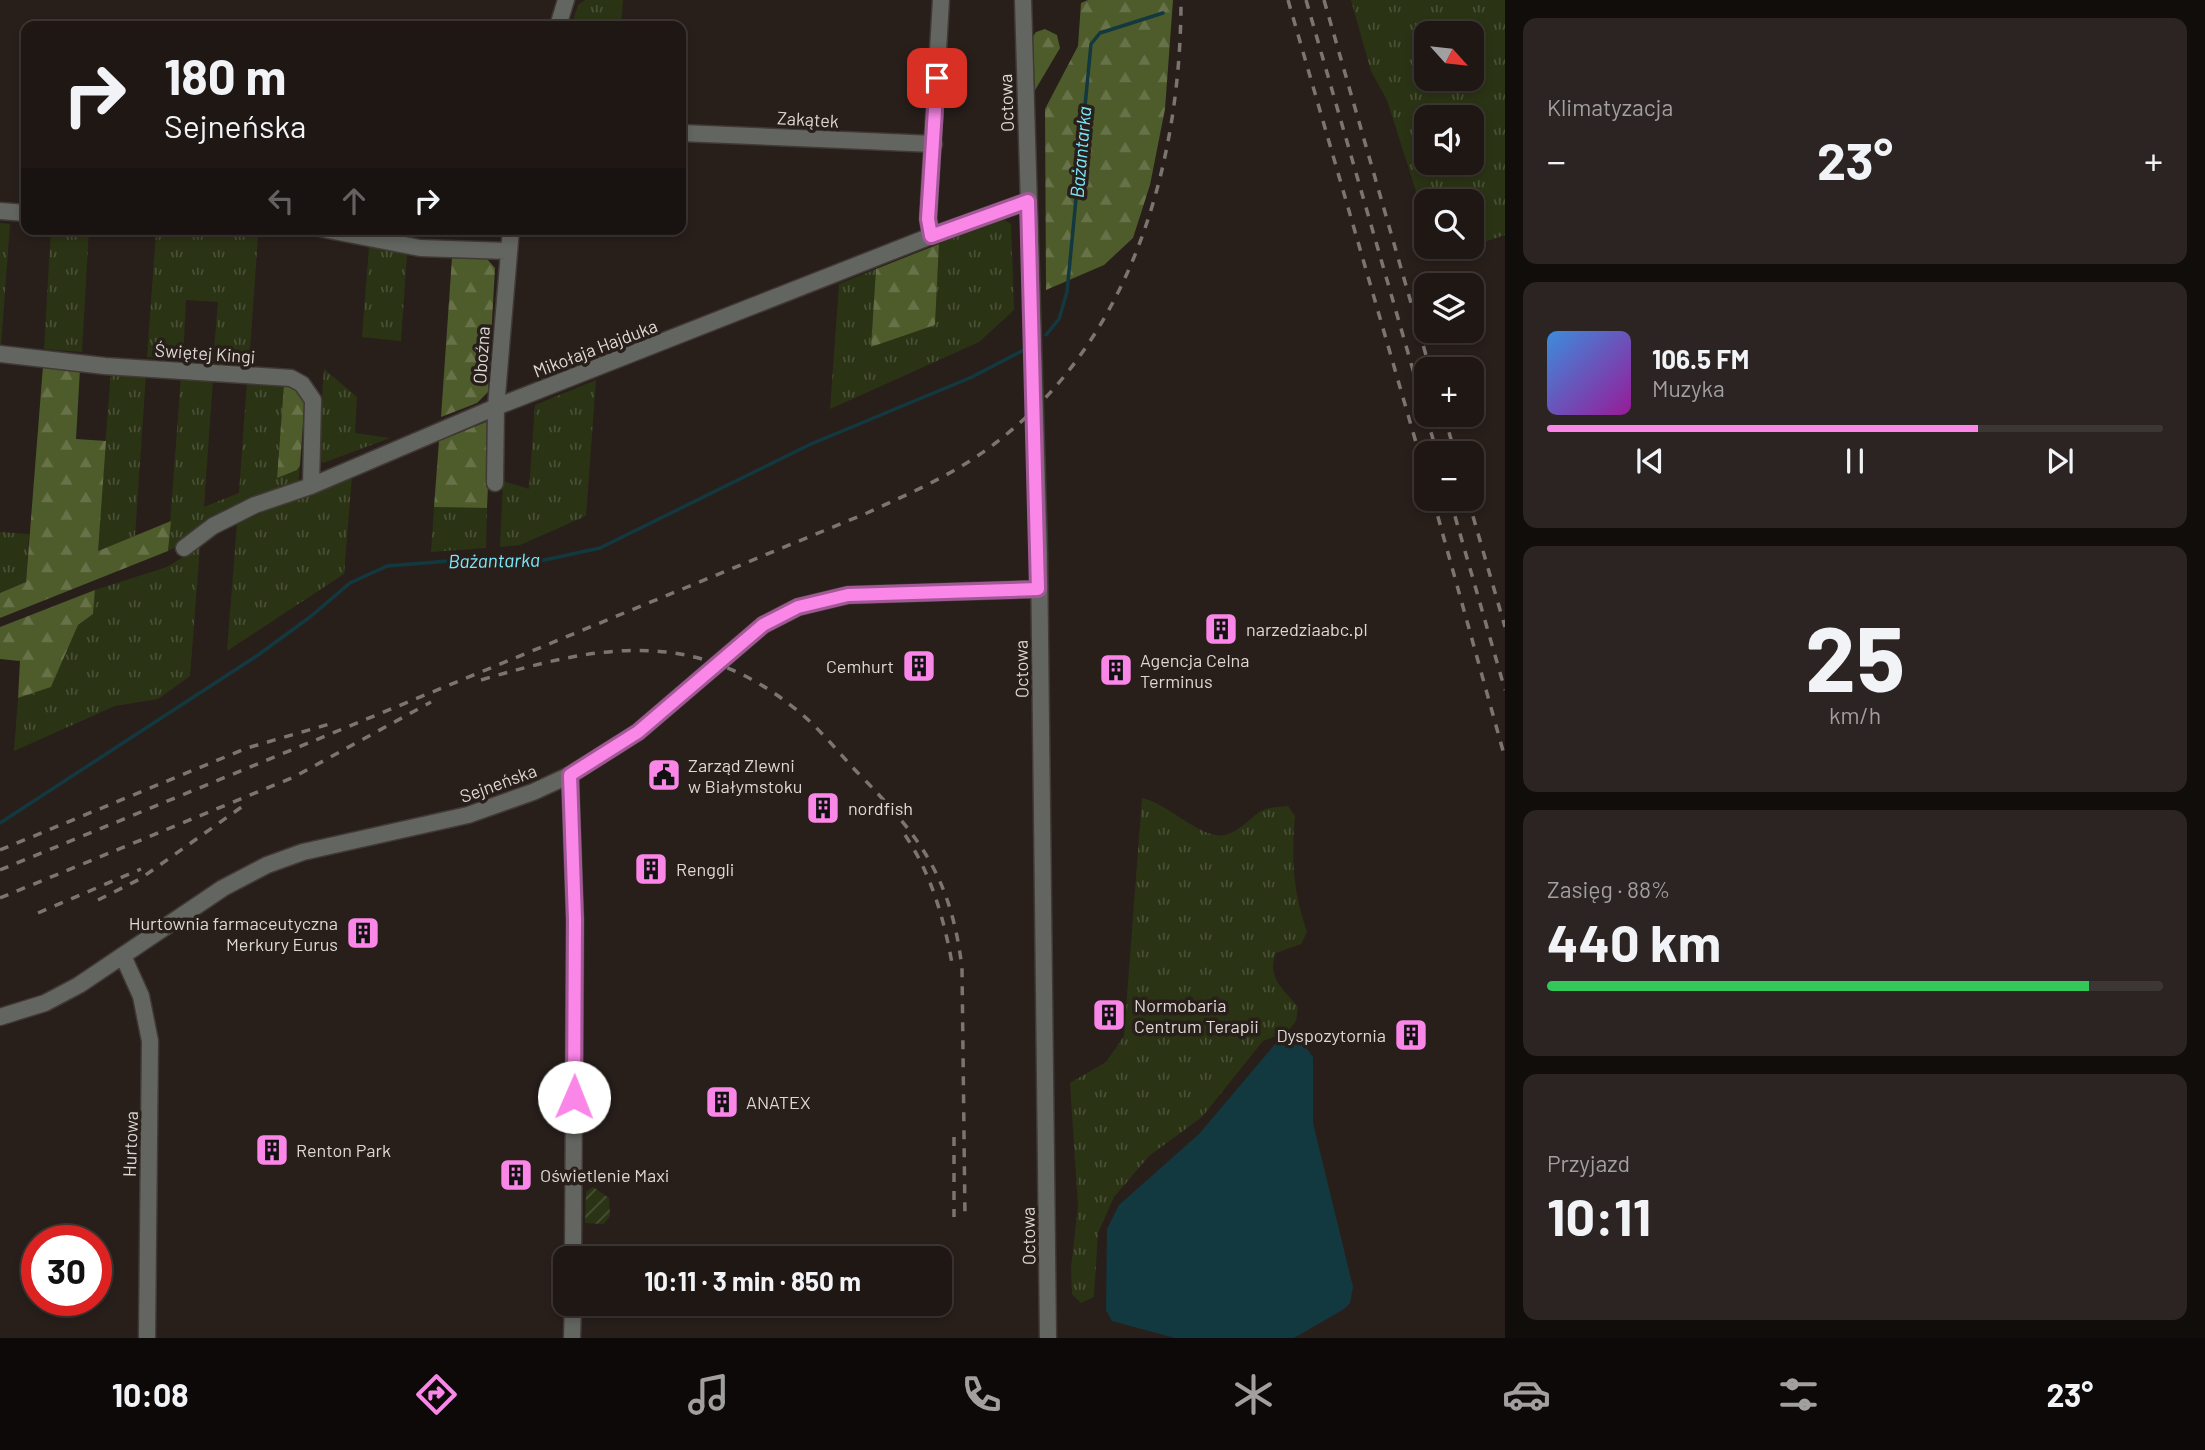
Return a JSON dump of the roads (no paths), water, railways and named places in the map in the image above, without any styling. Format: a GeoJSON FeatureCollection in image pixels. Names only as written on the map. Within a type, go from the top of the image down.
{"type":"FeatureCollection","features":[{"type":"Feature","properties":{"kind":"street"},"geometry":{"type":"LineString","coordinates":[[560,21],[566,0]]}},
{"type":"Feature","properties":{"kind":"street"},"geometry":{"type":"LineString","coordinates":[[931,236],[928,219],[942,0]]}},
{"type":"Feature","properties":{"kind":"street","name":"Octowa"},"geometry":{"type":"LineString","coordinates":[[1023,0],[1038,589],[1048,1338]]}},
{"type":"Feature","properties":{"kind":"street","name":"Zakątek"},"geometry":{"type":"LineString","coordinates":[[686,133],[934,144]]}},
{"type":"Feature","properties":{"kind":"street","name":"Mikołaja Hajduka"},"geometry":{"type":"LineString","coordinates":[[184,548],[213,526],[256,505],[311,486],[496,407],[931,236],[1028,201]]}},
{"type":"Feature","properties":{"kind":"street"},"geometry":{"type":"LineString","coordinates":[[0,211],[21,213]]}},
{"type":"Feature","properties":{"kind":"street"},"geometry":{"type":"LineString","coordinates":[[354,235],[420,248],[508,251]]}},
{"type":"Feature","properties":{"kind":"street","name":"Oboźna"},"geometry":{"type":"LineString","coordinates":[[495,483],[496,407],[510,235]]}},
{"type":"Feature","properties":{"kind":"street","name":"Świętej Kingi"},"geometry":{"type":"LineString","coordinates":[[0,354],[106,366],[291,379],[302,384],[313,400],[311,486]]}},
{"type":"Feature","properties":{"kind":"street","name":"Sejneńska"},"geometry":{"type":"LineString","coordinates":[[0,1017],[45,1003],[123,956],[223,888],[267,865],[339,843],[448,821],[533,792],[570,775],[638,732],[763,625],[798,607],[848,595],[1038,589]]}},
{"type":"Feature","properties":{"kind":"street"},"geometry":{"type":"LineString","coordinates":[[570,775],[575,920],[573,1246]]}},
{"type":"Feature","properties":{"kind":"street","name":"Hurtowa"},"geometry":{"type":"LineString","coordinates":[[123,956],[141,996],[150,1048],[147,1338]]}},
{"type":"Feature","properties":{"kind":"street"},"geometry":{"type":"LineString","coordinates":[[572,1338],[573,1316]]}},
{"type":"Feature","properties":{"kind":"water"},"geometry":{"type":"Polygon","coordinates":[[[1284,1038],[1301,1041],[1313,1057],[1313,1123],[1353,1287],[1350,1303],[1294,1338],[1175,1338],[1112,1321],[1106,1310],[1107,1229],[1119,1205],[1199,1134],[1276,1043],[1284,1038]]]}},
{"type":"Feature","properties":{"kind":"waterway","name":"Bażantarka"},"geometry":{"type":"LineString","coordinates":[[1046,335],[1059,319],[1067,292],[1091,44],[1100,33],[1163,13]]}},
{"type":"Feature","properties":{"kind":"waterway","name":"Bażantarka"},"geometry":{"type":"LineString","coordinates":[[0,823],[258,655],[310,617],[350,583],[387,566],[449,561],[535,562],[600,548],[811,444],[972,377],[1022,351]]}},
{"type":"Feature","properties":{"kind":"railway"},"geometry":{"type":"LineString","coordinates":[[0,870],[867,513],[936,480],[976,457],[1028,415],[1071,367],[1107,314],[1135,256],[1156,194],[1170,130],[1178,65],[1181,0]]}},
{"type":"Feature","properties":{"kind":"railway"},"geometry":{"type":"LineString","coordinates":[[1288,0],[1416,441]]}},
{"type":"Feature","properties":{"kind":"railway"},"geometry":{"type":"LineString","coordinates":[[1306,0],[1434,441]]}},
{"type":"Feature","properties":{"kind":"railway"},"geometry":{"type":"LineString","coordinates":[[1324,0],[1427,357]]}},
{"type":"Feature","properties":{"kind":"railway"},"geometry":{"type":"LineString","coordinates":[[1447,427],[1452,441]]}},
{"type":"Feature","properties":{"kind":"railway"},"geometry":{"type":"LineString","coordinates":[[1436,511],[1505,758]]}},
{"type":"Feature","properties":{"kind":"railway"},"geometry":{"type":"LineString","coordinates":[[1453,511],[1505,690]]}},
{"type":"Feature","properties":{"kind":"railway"},"geometry":{"type":"LineString","coordinates":[[1471,511],[1505,627]]}},
{"type":"Feature","properties":{"kind":"railway"},"geometry":{"type":"LineString","coordinates":[[481,680],[566,658],[606,652],[645,650],[683,655],[721,665],[759,684],[798,711],[879,795],[915,838],[929,860],[941,883],[957,936],[962,968],[965,1218]]}},
{"type":"Feature","properties":{"kind":"railway"},"geometry":{"type":"LineString","coordinates":[[0,898],[294,777],[431,702]]}},
{"type":"Feature","properties":{"kind":"railway"},"geometry":{"type":"LineString","coordinates":[[0,850],[247,748],[333,723]]}},
{"type":"Feature","properties":{"kind":"railway"},"geometry":{"type":"LineString","coordinates":[[98,900],[140,879],[243,806]]}},
{"type":"Feature","properties":{"kind":"railway"},"geometry":{"type":"LineString","coordinates":[[905,835],[923,866],[936,899],[953,969]]}},
{"type":"Feature","properties":{"kind":"railway"},"geometry":{"type":"LineString","coordinates":[[38,913],[141,869]]}},
{"type":"Feature","properties":{"kind":"railway"},"geometry":{"type":"LineString","coordinates":[[954,1137],[954,1217]]}},
{"type":"Feature","properties":{"kind":"place","name":"narzedziaabc.pl"},"geometry":{"type":"Point","coordinates":[1221,629]}},
{"type":"Feature","properties":{"kind":"place","name":"Cemhurt"},"geometry":{"type":"Point","coordinates":[919,666]}},
{"type":"Feature","properties":{"kind":"place","name":"Agencja Celna Terminus"},"geometry":{"type":"Point","coordinates":[1116,670]}},
{"type":"Feature","properties":{"kind":"place","name":"Zarząd Zlewni w Białymstoku"},"geometry":{"type":"Point","coordinates":[664,775]}},
{"type":"Feature","properties":{"kind":"place","name":"nordfish"},"geometry":{"type":"Point","coordinates":[823,808]}},
{"type":"Feature","properties":{"kind":"place","name":"Renggli"},"geometry":{"type":"Point","coordinates":[651,869]}},
{"type":"Feature","properties":{"kind":"place","name":"Hurtownia farmaceutyczna Merkury Eurus"},"geometry":{"type":"Point","coordinates":[363,933]}},
{"type":"Feature","properties":{"kind":"place","name":"Normobaria Centrum Terapii"},"geometry":{"type":"Point","coordinates":[1109,1015]}},
{"type":"Feature","properties":{"kind":"place","name":"Dyspozytornia"},"geometry":{"type":"Point","coordinates":[1411,1035]}},
{"type":"Feature","properties":{"kind":"place","name":"ANATEX"},"geometry":{"type":"Point","coordinates":[722,1102]}},
{"type":"Feature","properties":{"kind":"place","name":"Renton Park"},"geometry":{"type":"Point","coordinates":[272,1150]}},
{"type":"Feature","properties":{"kind":"place","name":"Oświetlenie Maxi"},"geometry":{"type":"Point","coordinates":[516,1175]}}]}
